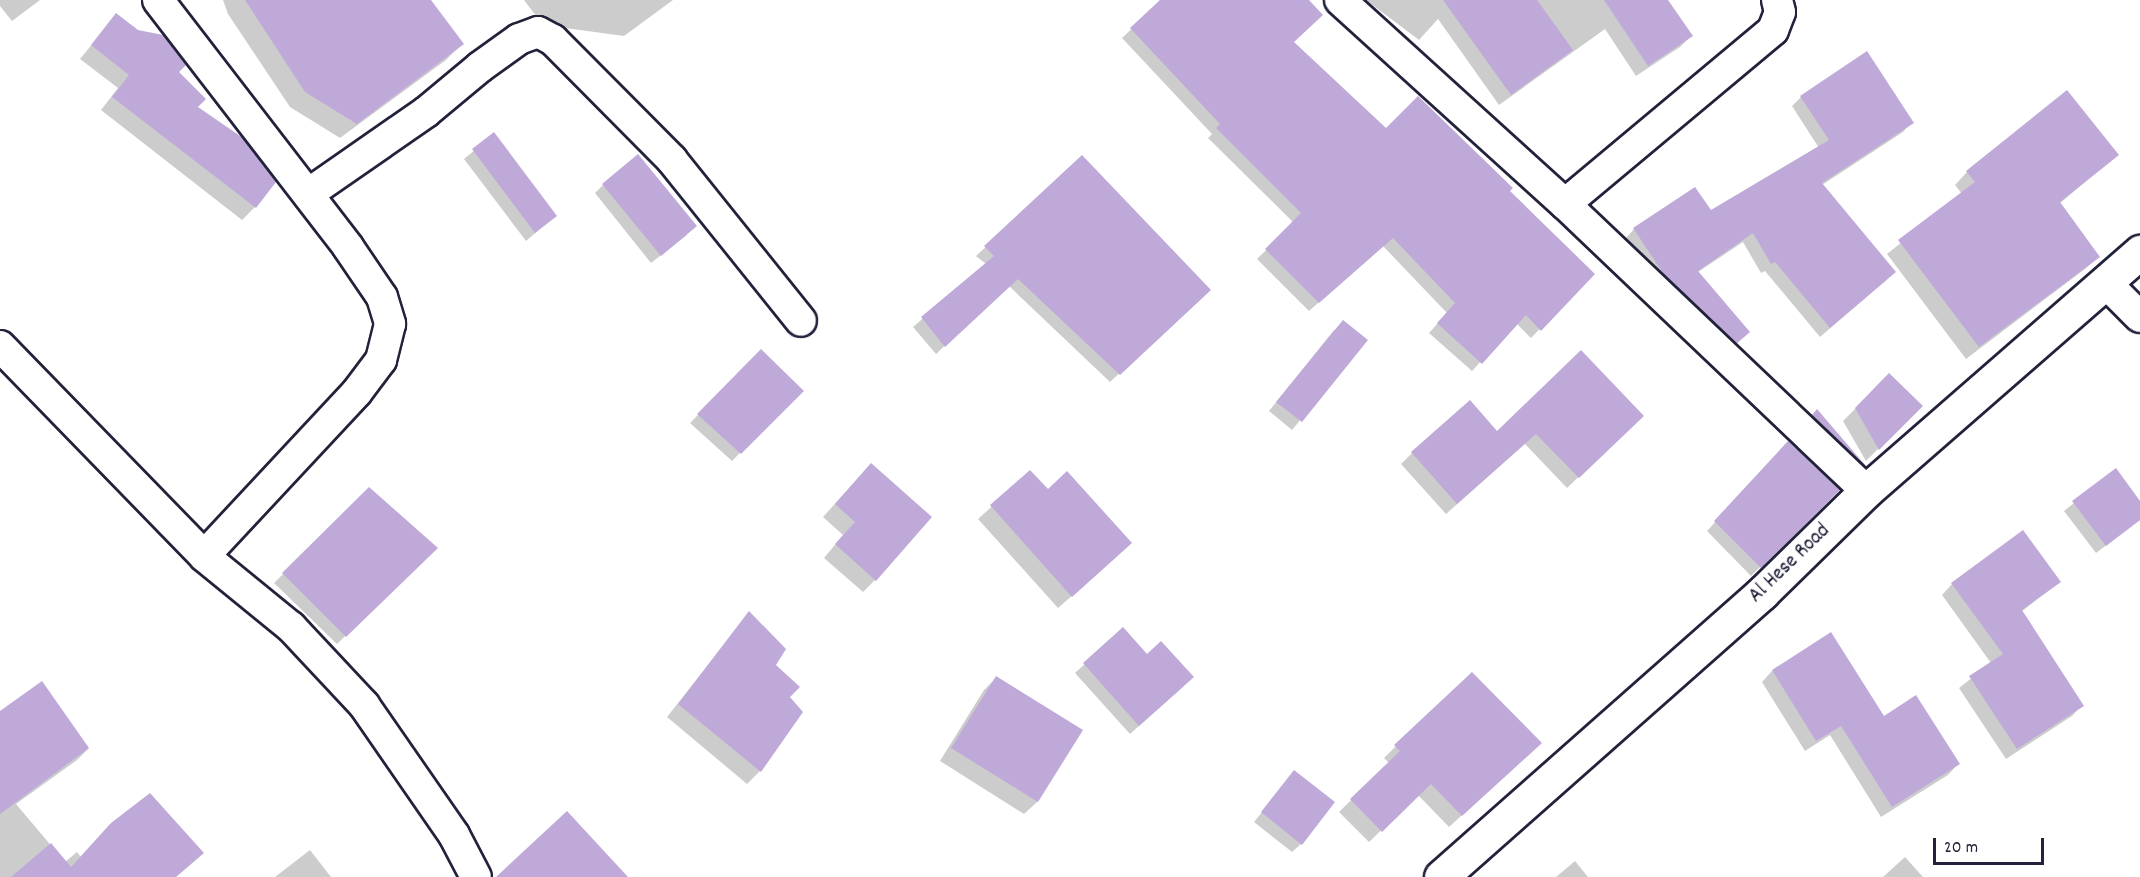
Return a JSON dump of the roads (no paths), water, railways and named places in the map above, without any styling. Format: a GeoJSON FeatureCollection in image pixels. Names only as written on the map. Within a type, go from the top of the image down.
{"type":"FeatureCollection","features":[{"type":"Feature","properties":{"kind":"street"},"geometry":{"type":"LineString","coordinates":[[158,0],[308,194],[382,297],[390,324],[381,360],[357,393],[204,556]]}},
{"type":"Feature","properties":{"kind":"street"},"geometry":{"type":"LineString","coordinates":[[1340,0],[1565,204],[1866,491]]}},
{"type":"Feature","properties":{"kind":"street"},"geometry":{"type":"LineString","coordinates":[[1565,204],[1773,30],[1780,12],[1777,0]]}},
{"type":"Feature","properties":{"kind":"street"},"geometry":{"type":"LineString","coordinates":[[308,194],[426,112],[509,46],[538,32],[553,40],[672,160],[801,321]]}},
{"type":"Feature","properties":{"kind":"street","name":"Al Hese Road"},"geometry":{"type":"LineString","coordinates":[[1441,877],[1762,593],[1866,491],[2140,252]]}},
{"type":"Feature","properties":{"kind":"street"},"geometry":{"type":"LineString","coordinates":[[2106,283],[2140,317]]}},
{"type":"Feature","properties":{"kind":"street"},"geometry":{"type":"LineString","coordinates":[[0,346],[204,556],[291,627],[364,705],[454,835],[476,877]]}}]}
